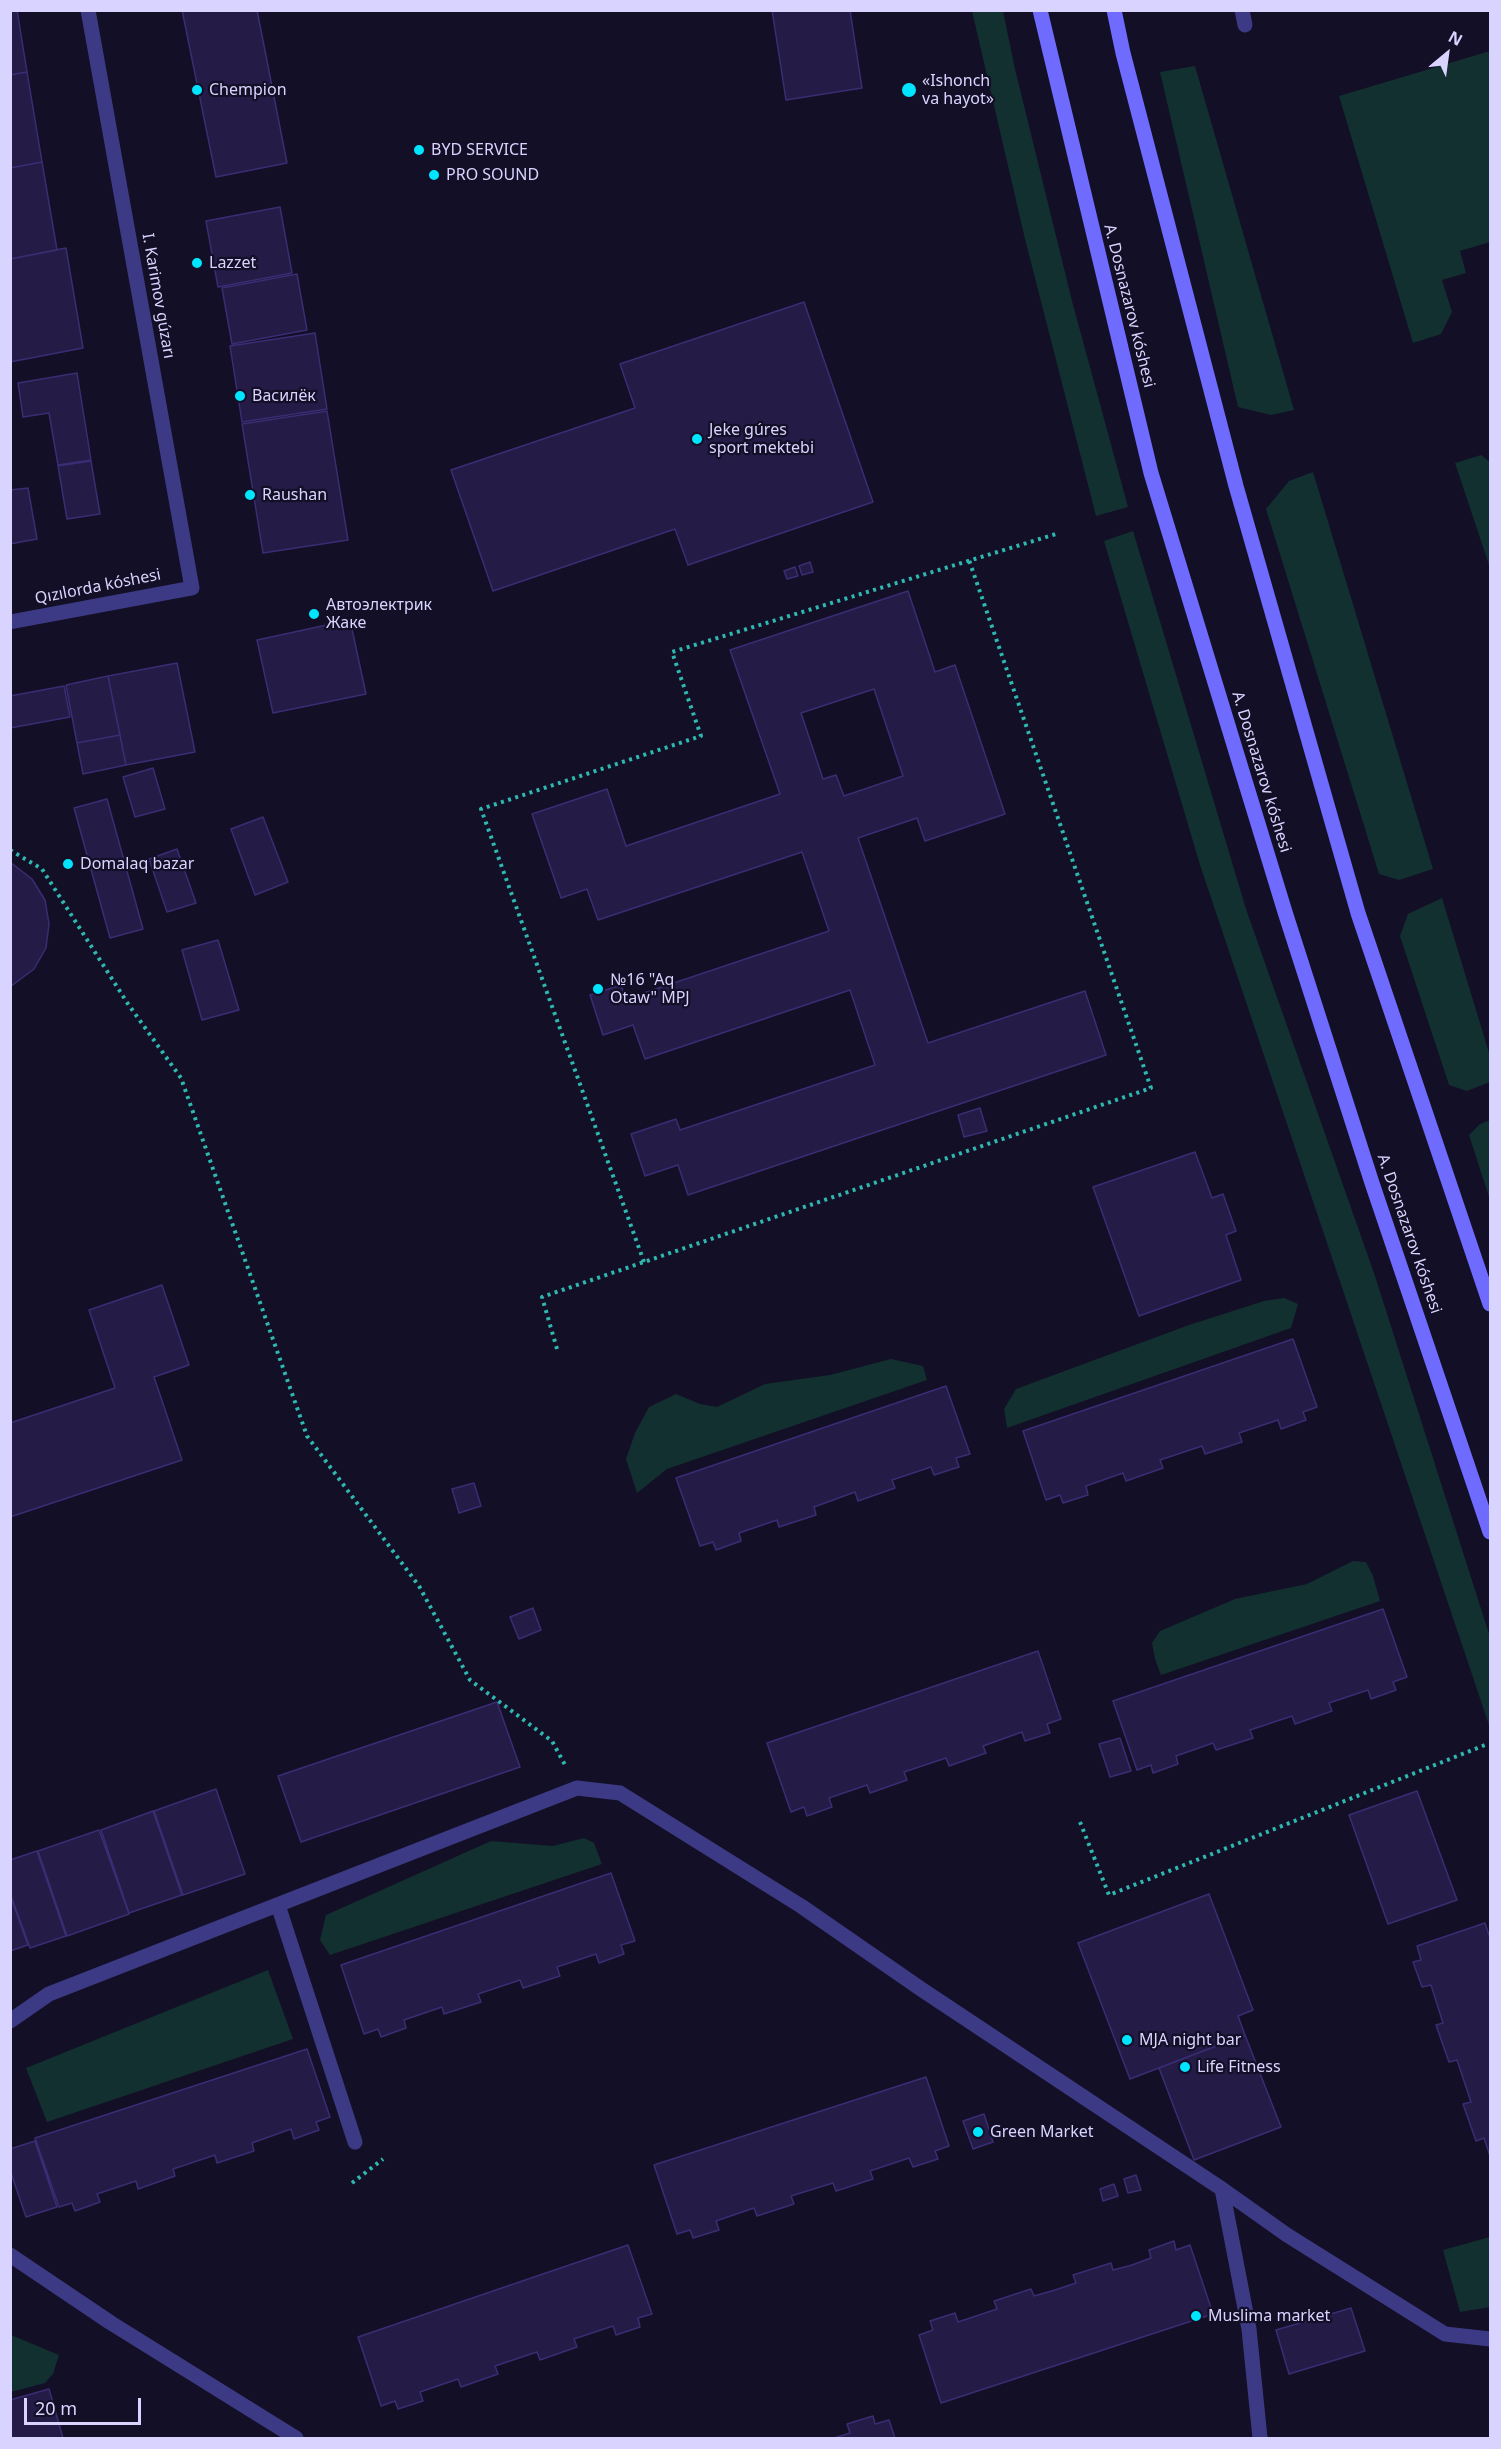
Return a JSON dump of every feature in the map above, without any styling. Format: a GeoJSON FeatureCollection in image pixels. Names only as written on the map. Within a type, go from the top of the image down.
{"type":"FeatureCollection","features":[{"type":"Feature","properties":{"kind":"main road","name":"A. Dosnazarov kóshesi"},"geometry":{"type":"LineString","coordinates":[[1040,10],[1151,473],[1288,923],[1372,1184],[1491,1532]]}},
{"type":"Feature","properties":{"kind":"main road"},"geometry":{"type":"LineString","coordinates":[[1114,10],[1123,53],[1236,486],[1358,913],[1491,1304]]}},
{"type":"Feature","properties":{"kind":"street","name":"I. Karimov gúzarı"},"geometry":{"type":"LineString","coordinates":[[88,10],[192,588]]}},
{"type":"Feature","properties":{"kind":"street","name":"Qızılorda kóshesi"},"geometry":{"type":"LineString","coordinates":[[10,622],[192,588]]}},
{"type":"Feature","properties":{"kind":"street"},"geometry":{"type":"LineString","coordinates":[[10,2021],[49,1994],[577,1788],[620,1793],[801,1906],[929,1995],[1222,2189],[1287,2235],[1445,2334],[1491,2339]]}},
{"type":"Feature","properties":{"kind":"street"},"geometry":{"type":"LineString","coordinates":[[278,1905],[355,2142]]}},
{"type":"Feature","properties":{"kind":"street"},"geometry":{"type":"LineString","coordinates":[[1222,2189],[1249,2329],[1260,2439]]}},
{"type":"Feature","properties":{"kind":"street"},"geometry":{"type":"LineString","coordinates":[[10,2255],[111,2323],[296,2439]]}},
{"type":"Feature","properties":{"kind":"path"},"geometry":{"type":"LineString","coordinates":[[644,1262],[481,809],[701,736],[672,652],[1056,534]]}},
{"type":"Feature","properties":{"kind":"path"},"geometry":{"type":"LineString","coordinates":[[557,1349],[542,1297],[1151,1088],[969,560]]}},
{"type":"Feature","properties":{"kind":"path"},"geometry":{"type":"LineString","coordinates":[[10,850],[42,869],[128,1004],[181,1078],[307,1436],[419,1586],[470,1680],[552,1741],[577,1788]]}},
{"type":"Feature","properties":{"kind":"path"},"geometry":{"type":"LineString","coordinates":[[1080,1822],[1109,1895],[1485,1745]]}},
{"type":"Feature","properties":{"kind":"path"},"geometry":{"type":"LineString","coordinates":[[352,2183],[383,2159]]}},
{"type":"Feature","properties":{"kind":"green space"},"geometry":{"type":"Polygon","coordinates":[[[972,11],[1003,11],[1072,301],[1128,507],[1096,516],[1025,239],[972,11]]]}},
{"type":"Feature","properties":{"kind":"green space"},"geometry":{"type":"Polygon","coordinates":[[[1490,51],[1490,242],[1460,251],[1466,273],[1442,280],[1452,312],[1441,334],[1413,343],[1339,96],[1490,51]]]}},
{"type":"Feature","properties":{"kind":"green space"},"geometry":{"type":"Polygon","coordinates":[[[1195,66],[1294,410],[1271,415],[1238,407],[1160,72],[1195,66]]]}},
{"type":"Feature","properties":{"kind":"green space"},"geometry":{"type":"Polygon","coordinates":[[[1481,455],[1490,462],[1490,568],[1455,463],[1481,455]]]}},
{"type":"Feature","properties":{"kind":"green space"},"geometry":{"type":"Polygon","coordinates":[[[1313,472],[1433,869],[1399,880],[1379,874],[1266,509],[1289,481],[1313,472]]]}},
{"type":"Feature","properties":{"kind":"green space"},"geometry":{"type":"Polygon","coordinates":[[[1133,531],[1246,909],[1375,1276],[1490,1637],[1490,1728],[1200,865],[1104,541],[1133,531]]]}},
{"type":"Feature","properties":{"kind":"green space"},"geometry":{"type":"Polygon","coordinates":[[[1442,898],[1490,1056],[1490,1082],[1467,1091],[1449,1085],[1400,936],[1408,914],[1442,898]]]}},
{"type":"Feature","properties":{"kind":"green space"},"geometry":{"type":"Polygon","coordinates":[[[1490,1120],[1490,1200],[1469,1135],[1480,1124],[1490,1120]]]}},
{"type":"Feature","properties":{"kind":"green space"},"geometry":{"type":"Polygon","coordinates":[[[1284,1298],[1298,1304],[1291,1328],[1007,1428],[1004,1409],[1016,1389],[1189,1325],[1264,1301],[1284,1298]]]}},
{"type":"Feature","properties":{"kind":"green space"},"geometry":{"type":"Polygon","coordinates":[[[891,1359],[923,1366],[927,1380],[667,1469],[637,1493],[626,1459],[635,1433],[649,1407],[676,1394],[700,1404],[717,1407],[765,1384],[830,1375],[891,1359]]]}},
{"type":"Feature","properties":{"kind":"green space"},"geometry":{"type":"Polygon","coordinates":[[[1353,1561],[1366,1562],[1373,1576],[1380,1601],[1161,1675],[1152,1643],[1160,1631],[1235,1599],[1307,1584],[1353,1561]]]}},
{"type":"Feature","properties":{"kind":"green space"},"geometry":{"type":"Polygon","coordinates":[[[584,1838],[594,1843],[602,1864],[330,1955],[320,1940],[326,1915],[491,1841],[553,1846],[584,1838]]]}},
{"type":"Feature","properties":{"kind":"green space"},"geometry":{"type":"Polygon","coordinates":[[[268,1970],[293,2039],[47,2122],[26,2068],[268,1970]]]}},
{"type":"Feature","properties":{"kind":"green space"},"geometry":{"type":"Polygon","coordinates":[[[1490,2237],[1490,2307],[1460,2312],[1443,2250],[1490,2237]]]}},
{"type":"Feature","properties":{"kind":"green space"},"geometry":{"type":"Polygon","coordinates":[[[11,2335],[59,2355],[53,2374],[45,2383],[11,2392],[11,2335]]]}},
{"type":"Feature","properties":{"kind":"building"},"geometry":{"type":"Polygon","coordinates":[[[10,10],[17,10],[27,72],[10,75],[10,10]]]}},
{"type":"Feature","properties":{"kind":"building"},"geometry":{"type":"Polygon","coordinates":[[[182,10],[257,10],[287,163],[216,177],[182,10]]]}},
{"type":"Feature","properties":{"kind":"building"},"geometry":{"type":"Polygon","coordinates":[[[772,10],[850,10],[862,88],[786,100],[772,10]]]}},
{"type":"Feature","properties":{"kind":"building"},"geometry":{"type":"Polygon","coordinates":[[[27,72],[42,162],[10,168],[10,75],[27,72]]]}},
{"type":"Feature","properties":{"kind":"building"},"geometry":{"type":"Polygon","coordinates":[[[42,162],[57,250],[10,259],[10,168],[42,162]]]}},
{"type":"Feature","properties":{"kind":"building"},"geometry":{"type":"Polygon","coordinates":[[[280,207],[292,273],[218,287],[206,221],[280,207]]]}},
{"type":"Feature","properties":{"kind":"building"},"geometry":{"type":"Polygon","coordinates":[[[66,248],[83,348],[10,362],[10,259],[66,248]]]}},
{"type":"Feature","properties":{"kind":"building"},"geometry":{"type":"Polygon","coordinates":[[[297,274],[307,330],[232,344],[222,288],[297,274]]]}},
{"type":"Feature","properties":{"kind":"building","name":"Jeke gúres sport mektebi"},"geometry":{"type":"Polygon","coordinates":[[[804,302],[873,502],[688,565],[675,529],[493,591],[451,470],[635,408],[620,364],[804,302]]]}},
{"type":"Feature","properties":{"kind":"building"},"geometry":{"type":"Polygon","coordinates":[[[315,333],[327,409],[242,422],[230,346],[315,333]]]}},
{"type":"Feature","properties":{"kind":"building"},"geometry":{"type":"Polygon","coordinates":[[[77,373],[91,460],[58,465],[49,413],[23,417],[18,383],[77,373]]]}},
{"type":"Feature","properties":{"kind":"building"},"geometry":{"type":"Polygon","coordinates":[[[327,411],[348,540],[263,553],[242,424],[327,411]]]}},
{"type":"Feature","properties":{"kind":"building"},"geometry":{"type":"Polygon","coordinates":[[[91,461],[100,514],[67,519],[58,466],[91,461]]]}},
{"type":"Feature","properties":{"kind":"building"},"geometry":{"type":"Polygon","coordinates":[[[28,488],[37,539],[10,544],[10,490],[28,488]]]}},
{"type":"Feature","properties":{"kind":"building"},"geometry":{"type":"Polygon","coordinates":[[[810,562],[813,572],[802,575],[799,566],[810,562]]]}},
{"type":"Feature","properties":{"kind":"building"},"geometry":{"type":"Polygon","coordinates":[[[795,567],[798,576],[787,579],[784,571],[795,567]]]}},
{"type":"Feature","properties":{"kind":"building"},"geometry":{"type":"Polygon","coordinates":[[[908,591],[935,672],[955,665],[1005,814],[925,841],[917,818],[858,838],[928,1043],[1085,991],[1106,1055],[688,1195],[678,1165],[645,1176],[631,1134],[676,1119],[680,1130],[875,1065],[850,990],[645,1059],[633,1025],[603,1035],[590,995],[621,985],[626,999],[829,931],[802,852],[598,920],[587,889],[561,898],[532,814],[607,789],[626,846],[780,794],[730,650],[908,591]],[[874,689],[801,713],[823,779],[836,775],[844,796],[903,776],[874,689]]]}},
{"type":"Feature","properties":{"kind":"building"},"geometry":{"type":"Polygon","coordinates":[[[350,620],[366,694],[273,713],[257,640],[350,620]]]}},
{"type":"Feature","properties":{"kind":"building"},"geometry":{"type":"Polygon","coordinates":[[[177,663],[195,752],[126,765],[108,676],[177,663]]]}},
{"type":"Feature","properties":{"kind":"building"},"geometry":{"type":"Polygon","coordinates":[[[108,676],[120,735],[77,743],[66,685],[108,676]]]}},
{"type":"Feature","properties":{"kind":"building"},"geometry":{"type":"Polygon","coordinates":[[[64,686],[70,717],[10,728],[10,696],[64,686]]]}},
{"type":"Feature","properties":{"kind":"building"},"geometry":{"type":"Polygon","coordinates":[[[120,735],[126,765],[83,774],[77,743],[120,735]]]}},
{"type":"Feature","properties":{"kind":"building"},"geometry":{"type":"Polygon","coordinates":[[[153,768],[165,809],[135,817],[123,777],[153,768]]]}},
{"type":"Feature","properties":{"kind":"building"},"geometry":{"type":"Polygon","coordinates":[[[107,799],[143,929],[110,938],[74,808],[107,799]]]}},
{"type":"Feature","properties":{"kind":"building"},"geometry":{"type":"Polygon","coordinates":[[[263,817],[288,882],[255,895],[231,829],[263,817]]]}},
{"type":"Feature","properties":{"kind":"building"},"geometry":{"type":"Polygon","coordinates":[[[177,849],[196,903],[167,912],[149,859],[177,849]]]}},
{"type":"Feature","properties":{"kind":"building"},"geometry":{"type":"Polygon","coordinates":[[[10,862],[32,879],[45,900],[49,924],[46,948],[34,969],[10,987],[10,862]]]}},
{"type":"Feature","properties":{"kind":"building"},"geometry":{"type":"Polygon","coordinates":[[[218,940],[239,1010],[202,1020],[182,950],[218,940]]]}},
{"type":"Feature","properties":{"kind":"building"},"geometry":{"type":"Polygon","coordinates":[[[980,1108],[987,1131],[964,1137],[958,1115],[980,1108]]]}},
{"type":"Feature","properties":{"kind":"building"},"geometry":{"type":"Polygon","coordinates":[[[1195,1152],[1212,1198],[1223,1194],[1236,1231],[1226,1235],[1241,1280],[1139,1316],[1093,1187],[1195,1152]]]}},
{"type":"Feature","properties":{"kind":"building"},"geometry":{"type":"Polygon","coordinates":[[[162,1285],[189,1365],[154,1377],[182,1460],[10,1517],[10,1423],[115,1388],[89,1310],[162,1285]]]}},
{"type":"Feature","properties":{"kind":"building"},"geometry":{"type":"Polygon","coordinates":[[[1293,1339],[1317,1407],[1303,1412],[1306,1420],[1281,1429],[1278,1420],[1239,1433],[1242,1442],[1205,1454],[1202,1446],[1160,1460],[1163,1468],[1126,1481],[1123,1473],[1086,1486],[1088,1495],[1063,1503],[1060,1495],[1046,1500],[1023,1431],[1293,1339]]]}},
{"type":"Feature","properties":{"kind":"building"},"geometry":{"type":"Polygon","coordinates":[[[946,1386],[970,1454],[956,1458],[959,1467],[934,1475],[931,1467],[892,1480],[895,1488],[858,1501],[855,1492],[814,1507],[816,1515],[779,1527],[777,1520],[739,1533],[741,1541],[716,1550],[713,1542],[700,1546],[676,1478],[946,1386]]]}},
{"type":"Feature","properties":{"kind":"building"},"geometry":{"type":"Polygon","coordinates":[[[474,1483],[481,1506],[459,1513],[452,1489],[474,1483]]]}},
{"type":"Feature","properties":{"kind":"building"},"geometry":{"type":"Polygon","coordinates":[[[533,1608],[541,1630],[519,1639],[510,1617],[533,1608]]]}},
{"type":"Feature","properties":{"kind":"building"},"geometry":{"type":"Polygon","coordinates":[[[1383,1609],[1407,1677],[1393,1682],[1396,1690],[1371,1699],[1368,1690],[1329,1703],[1332,1711],[1295,1724],[1292,1716],[1250,1730],[1253,1738],[1216,1750],[1213,1743],[1176,1756],[1178,1764],[1153,1773],[1151,1765],[1137,1770],[1113,1701],[1383,1609]]]}},
{"type":"Feature","properties":{"kind":"building"},"geometry":{"type":"Polygon","coordinates":[[[1038,1651],[1061,1719],[1047,1724],[1050,1733],[1025,1741],[1022,1732],[983,1746],[986,1753],[949,1766],[946,1758],[904,1772],[907,1780],[870,1793],[867,1785],[829,1798],[832,1807],[807,1816],[804,1807],[791,1812],[767,1743],[1038,1651]]]}},
{"type":"Feature","properties":{"kind":"building"},"geometry":{"type":"Polygon","coordinates":[[[497,1702],[520,1767],[301,1842],[278,1776],[497,1702]]]}},
{"type":"Feature","properties":{"kind":"building"},"geometry":{"type":"Polygon","coordinates":[[[1120,1738],[1131,1771],[1110,1777],[1099,1744],[1120,1738]]]}},
{"type":"Feature","properties":{"kind":"building"},"geometry":{"type":"Polygon","coordinates":[[[216,1789],[245,1874],[183,1895],[154,1811],[216,1789]]]}},
{"type":"Feature","properties":{"kind":"building"},"geometry":{"type":"Polygon","coordinates":[[[1417,1791],[1457,1900],[1388,1924],[1349,1815],[1417,1791]]]}},
{"type":"Feature","properties":{"kind":"building"},"geometry":{"type":"Polygon","coordinates":[[[153,1811],[182,1895],[129,1913],[101,1830],[153,1811]]]}},
{"type":"Feature","properties":{"kind":"building"},"geometry":{"type":"Polygon","coordinates":[[[99,1830],[129,1914],[67,1936],[38,1851],[99,1830]]]}},
{"type":"Feature","properties":{"kind":"building"},"geometry":{"type":"Polygon","coordinates":[[[37,1851],[66,1936],[30,1948],[10,1893],[10,1860],[37,1851]]]}},
{"type":"Feature","properties":{"kind":"building"},"geometry":{"type":"Polygon","coordinates":[[[611,1873],[635,1941],[621,1945],[624,1954],[599,1963],[596,1954],[557,1967],[560,1976],[523,1988],[520,1980],[478,1994],[481,2002],[444,2014],[442,2007],[404,2020],[406,2028],[381,2037],[378,2029],[364,2034],[341,1965],[611,1873]]]}},
{"type":"Feature","properties":{"kind":"building"},"geometry":{"type":"Polygon","coordinates":[[[1209,1894],[1253,2010],[1238,2016],[1245,2035],[1130,2079],[1078,1943],[1209,1894]]]}},
{"type":"Feature","properties":{"kind":"building"},"geometry":{"type":"Polygon","coordinates":[[[10,1895],[28,1945],[10,1951],[10,1895]]]}},
{"type":"Feature","properties":{"kind":"building"},"geometry":{"type":"Polygon","coordinates":[[[1485,1923],[1490,1938],[1490,2156],[1484,2138],[1476,2141],[1463,2104],[1471,2102],[1457,2060],[1449,2062],[1436,2025],[1443,2023],[1431,1985],[1422,1987],[1413,1962],[1421,1960],[1417,1946],[1485,1923]]]}},
{"type":"Feature","properties":{"kind":"building"},"geometry":{"type":"Polygon","coordinates":[[[1245,2035],[1281,2127],[1194,2160],[1159,2068],[1245,2035]]]}},
{"type":"Feature","properties":{"kind":"building"},"geometry":{"type":"Polygon","coordinates":[[[307,2049],[330,2117],[316,2122],[319,2130],[294,2139],[291,2129],[252,2143],[254,2151],[217,2163],[215,2155],[173,2169],[175,2176],[138,2189],[136,2181],[97,2194],[100,2202],[75,2211],[72,2203],[59,2207],[35,2138],[307,2049]]]}},
{"type":"Feature","properties":{"kind":"building"},"geometry":{"type":"Polygon","coordinates":[[[926,2077],[949,2146],[935,2151],[938,2159],[913,2167],[909,2158],[870,2171],[873,2179],[836,2191],[833,2183],[791,2196],[794,2204],[757,2216],[754,2208],[716,2221],[719,2230],[693,2238],[690,2230],[677,2234],[654,2165],[926,2077]]]}},
{"type":"Feature","properties":{"kind":"building","name":"Green Market"},"geometry":{"type":"Polygon","coordinates":[[[984,2114],[993,2142],[973,2149],[963,2121],[984,2114]]]}},
{"type":"Feature","properties":{"kind":"building"},"geometry":{"type":"Polygon","coordinates":[[[35,2141],[57,2207],[26,2217],[10,2170],[10,2149],[35,2141]]]}},
{"type":"Feature","properties":{"kind":"building"},"geometry":{"type":"Polygon","coordinates":[[[1136,2175],[1141,2190],[1128,2193],[1124,2179],[1136,2175]]]}},
{"type":"Feature","properties":{"kind":"building"},"geometry":{"type":"Polygon","coordinates":[[[1114,2184],[1118,2196],[1103,2201],[1100,2189],[1114,2184]]]}},
{"type":"Feature","properties":{"kind":"building"},"geometry":{"type":"Polygon","coordinates":[[[1174,2241],[1176,2250],[1190,2245],[1213,2314],[941,2403],[919,2335],[933,2330],[930,2321],[955,2313],[958,2322],[997,2309],[994,2301],[1031,2289],[1034,2296],[1076,2283],[1073,2275],[1111,2263],[1113,2270],[1132,2265],[1151,2258],[1149,2250],[1174,2241]]]}},
{"type":"Feature","properties":{"kind":"building"},"geometry":{"type":"Polygon","coordinates":[[[628,2245],[652,2314],[638,2318],[640,2327],[616,2335],[613,2326],[574,2339],[577,2347],[540,2360],[537,2352],[495,2366],[498,2374],[461,2387],[458,2379],[420,2392],[423,2401],[398,2409],[395,2401],[381,2406],[358,2337],[628,2245]]]}},
{"type":"Feature","properties":{"kind":"building"},"geometry":{"type":"Polygon","coordinates":[[[1351,2308],[1365,2351],[1289,2374],[1276,2330],[1351,2308]]]}},
{"type":"Feature","properties":{"kind":"building"},"geometry":{"type":"Polygon","coordinates":[[[49,2389],[63,2438],[10,2438],[10,2400],[49,2389]]]}},
{"type":"Feature","properties":{"kind":"building"},"geometry":{"type":"Polygon","coordinates":[[[873,2416],[875,2424],[889,2420],[895,2438],[834,2438],[850,2433],[847,2424],[873,2416]]]}},
{"type":"Feature","properties":{"kind":"place","name":"Chempion"},"geometry":{"type":"Point","coordinates":[197,90]}},
{"type":"Feature","properties":{"kind":"place","name":"«Ishonch va hayot»"},"geometry":{"type":"Point","coordinates":[909,90]}},
{"type":"Feature","properties":{"kind":"place","name":"BYD SERVICE"},"geometry":{"type":"Point","coordinates":[419,150]}},
{"type":"Feature","properties":{"kind":"place","name":"PRO SOUND"},"geometry":{"type":"Point","coordinates":[434,175]}},
{"type":"Feature","properties":{"kind":"place","name":"Lazzet"},"geometry":{"type":"Point","coordinates":[197,263]}},
{"type":"Feature","properties":{"kind":"place","name":"Василёк"},"geometry":{"type":"Point","coordinates":[240,396]}},
{"type":"Feature","properties":{"kind":"place","name":"Jeke gúres sport mektebi"},"geometry":{"type":"Point","coordinates":[697,439]}},
{"type":"Feature","properties":{"kind":"place","name":"Raushan"},"geometry":{"type":"Point","coordinates":[250,495]}},
{"type":"Feature","properties":{"kind":"place","name":"Автоэлектрик Жаке"},"geometry":{"type":"Point","coordinates":[314,614]}},
{"type":"Feature","properties":{"kind":"place","name":"Domalaq bazar"},"geometry":{"type":"Point","coordinates":[68,864]}},
{"type":"Feature","properties":{"kind":"place","name":"№16 \"Aq Otaw\" MPJ"},"geometry":{"type":"Point","coordinates":[598,989]}},
{"type":"Feature","properties":{"kind":"place","name":"MJA night bar"},"geometry":{"type":"Point","coordinates":[1127,2040]}},
{"type":"Feature","properties":{"kind":"place","name":"Life Fitness"},"geometry":{"type":"Point","coordinates":[1185,2067]}},
{"type":"Feature","properties":{"kind":"place","name":"Green Market"},"geometry":{"type":"Point","coordinates":[978,2132]}},
{"type":"Feature","properties":{"kind":"place","name":"Muslima market"},"geometry":{"type":"Point","coordinates":[1196,2316]}}]}
